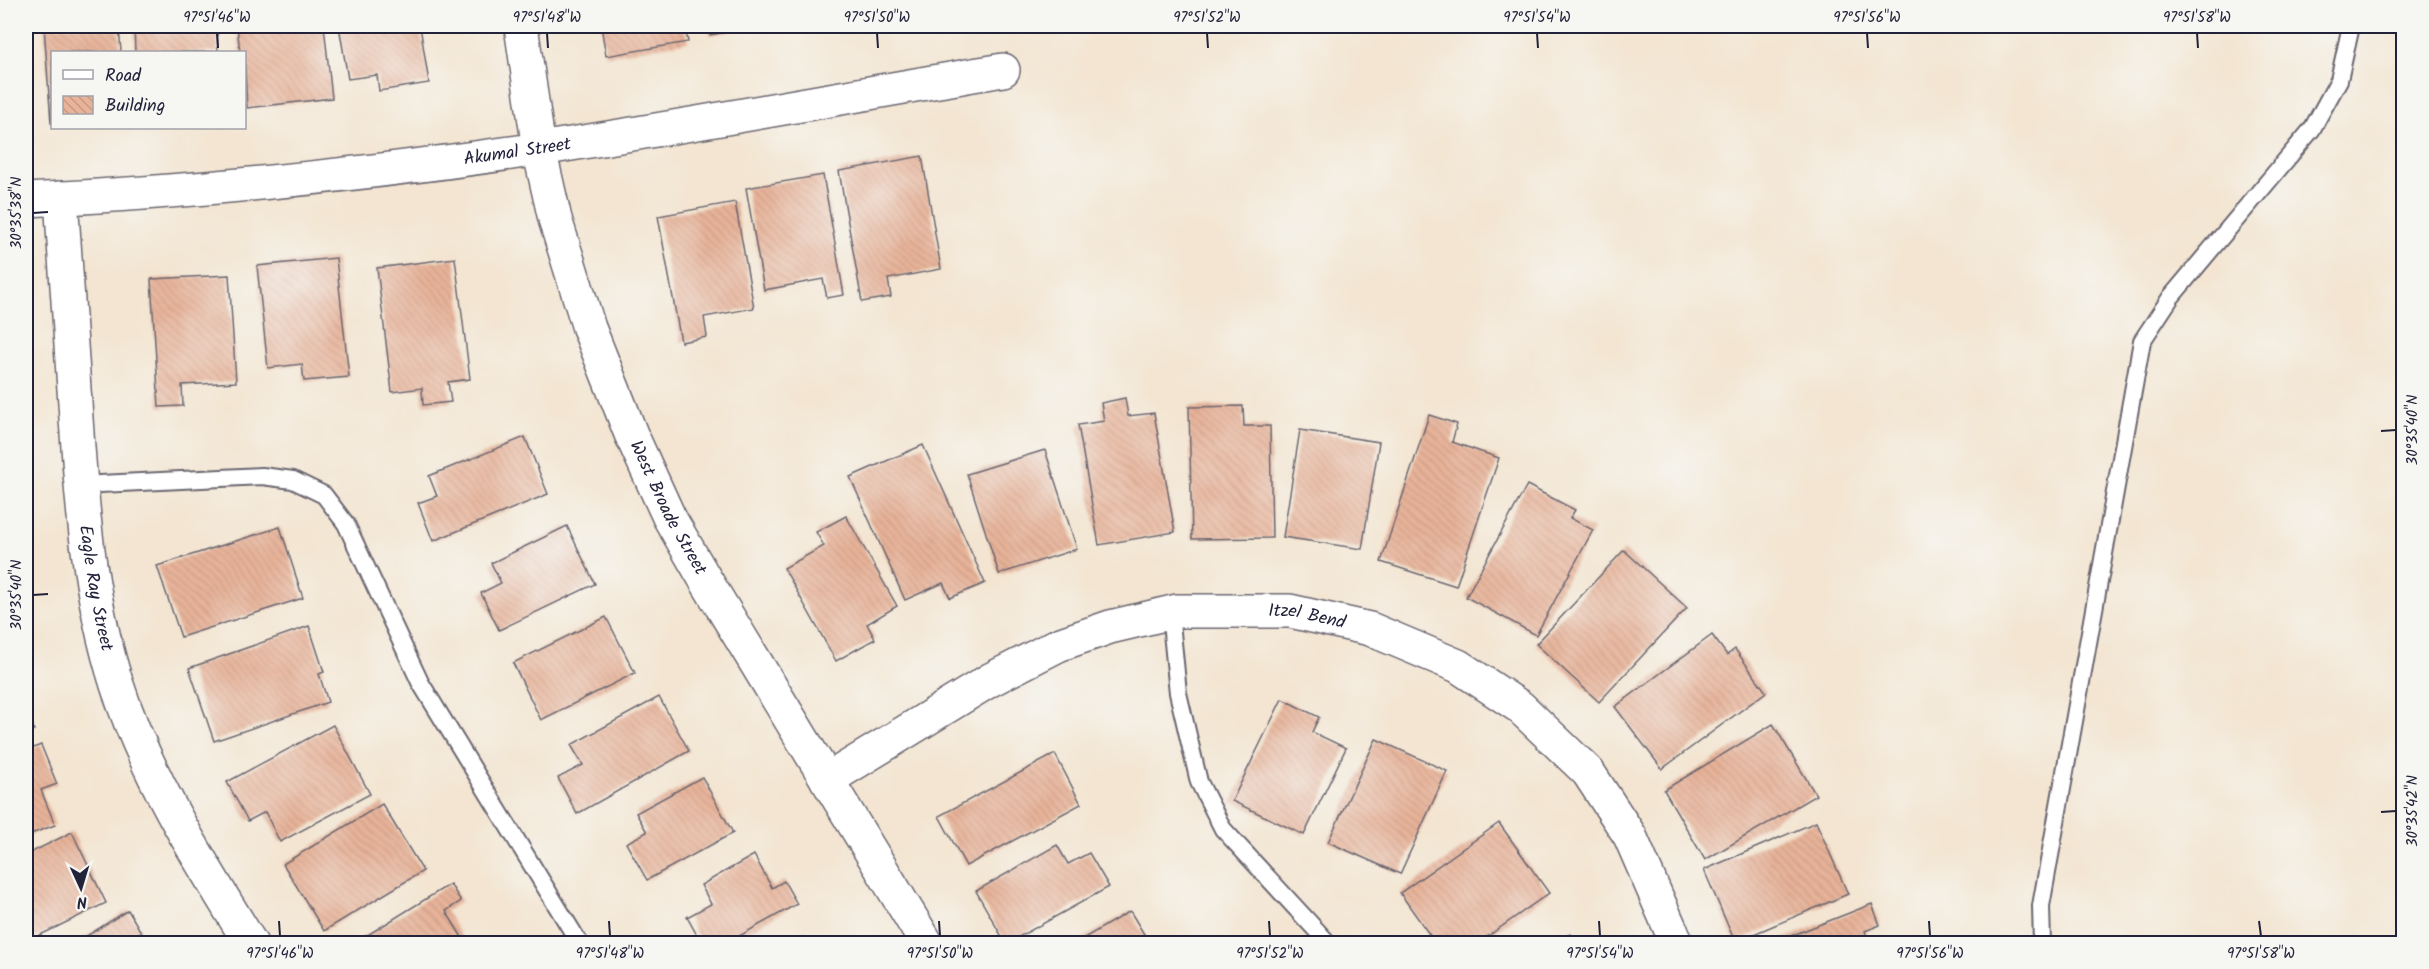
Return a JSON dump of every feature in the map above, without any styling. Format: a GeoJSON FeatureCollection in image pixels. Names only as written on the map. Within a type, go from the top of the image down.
{"type":"FeatureCollection","features":[{"type":"Feature","properties":{"kind":"street","name":"West Broade Street"},"geometry":{"type":"LineString","coordinates":[[522,26],[539,148],[555,219],[589,328],[650,476],[669,517],[705,579],[927,944]]}},
{"type":"Feature","properties":{"kind":"street","name":"Akumal Street"},"geometry":{"type":"LineString","coordinates":[[26,200],[233,186],[383,170],[539,148],[1003,70]]}},
{"type":"Feature","properties":{"kind":"street","name":"Eagle Ray Street"},"geometry":{"type":"LineString","coordinates":[[61,198],[80,485],[92,577],[103,634],[118,688],[162,793],[250,944]]}},
{"type":"Feature","properties":{"kind":"street","name":"Itzel Bend"},"geometry":{"type":"LineString","coordinates":[[827,780],[990,680],[1058,645],[1110,627],[1170,612],[1290,610],[1370,629],[1458,666],[1520,707],[1588,772],[1630,836],[1677,944]]}},
{"type":"Feature","properties":{"kind":"lane"},"geometry":{"type":"LineString","coordinates":[[2042,944],[2041,906],[2142,341],[2171,297],[2312,129],[2339,80],[2351,26]]}},
{"type":"Feature","properties":{"kind":"lane"},"geometry":{"type":"LineString","coordinates":[[80,485],[262,476],[293,480],[324,495],[346,524],[420,682],[580,944]]}},
{"type":"Feature","properties":{"kind":"lane"},"geometry":{"type":"LineString","coordinates":[[1170,612],[1178,693],[1198,782],[1223,829],[1329,944]]}},
{"type":"Feature","properties":{"kind":"building"},"geometry":{"type":"Polygon","coordinates":[[[44,26],[119,26],[121,51],[51,51],[51,123],[44,26]]]}},
{"type":"Feature","properties":{"kind":"building"},"geometry":{"type":"Polygon","coordinates":[[[134,26],[217,26],[218,51],[135,51],[134,26]]]}},
{"type":"Feature","properties":{"kind":"building"},"geometry":{"type":"Polygon","coordinates":[[[237,26],[324,26],[332,98],[247,108],[246,51],[240,51],[237,26]]]}},
{"type":"Feature","properties":{"kind":"building"},"geometry":{"type":"Polygon","coordinates":[[[339,26],[420,26],[429,83],[379,91],[377,75],[348,79],[339,26]]]}},
{"type":"Feature","properties":{"kind":"building"},"geometry":{"type":"Polygon","coordinates":[[[601,26],[685,26],[688,42],[606,56],[601,26]]]}},
{"type":"Feature","properties":{"kind":"building"},"geometry":{"type":"Polygon","coordinates":[[[708,26],[755,26],[755,27],[710,35],[708,26]]]}},
{"type":"Feature","properties":{"kind":"building"},"geometry":{"type":"Polygon","coordinates":[[[27,98],[28,116],[26,116],[27,98]]]}},
{"type":"Feature","properties":{"kind":"building"},"geometry":{"type":"Polygon","coordinates":[[[922,156],[941,269],[888,279],[891,297],[862,302],[839,171],[922,156]]]}},
{"type":"Feature","properties":{"kind":"building"},"geometry":{"type":"Polygon","coordinates":[[[823,175],[844,295],[827,298],[823,279],[764,290],[746,188],[823,175]]]}},
{"type":"Feature","properties":{"kind":"building"},"geometry":{"type":"Polygon","coordinates":[[[735,202],[754,308],[704,317],[707,337],[681,342],[658,216],[735,202]]]}},
{"type":"Feature","properties":{"kind":"building"},"geometry":{"type":"Polygon","coordinates":[[[336,258],[349,377],[304,381],[302,364],[268,368],[257,266],[336,258]]]}},
{"type":"Feature","properties":{"kind":"building"},"geometry":{"type":"Polygon","coordinates":[[[455,258],[470,379],[448,382],[451,402],[423,405],[422,388],[392,392],[377,268],[455,258]]]}},
{"type":"Feature","properties":{"kind":"building"},"geometry":{"type":"Polygon","coordinates":[[[229,275],[236,382],[182,385],[183,406],[159,407],[151,279],[229,275]]]}},
{"type":"Feature","properties":{"kind":"building"},"geometry":{"type":"Polygon","coordinates":[[[1125,398],[1128,416],[1154,413],[1175,532],[1099,545],[1078,425],[1104,421],[1101,403],[1125,398]]]}},
{"type":"Feature","properties":{"kind":"building"},"geometry":{"type":"Polygon","coordinates":[[[1243,406],[1244,426],[1270,426],[1272,538],[1192,539],[1189,407],[1243,406]]]}},
{"type":"Feature","properties":{"kind":"building"},"geometry":{"type":"Polygon","coordinates":[[[1429,415],[1457,424],[1452,442],[1499,458],[1456,586],[1381,562],[1429,415]]]}},
{"type":"Feature","properties":{"kind":"building"},"geometry":{"type":"Polygon","coordinates":[[[1300,430],[1379,442],[1362,549],[1283,537],[1300,430]]]}},
{"type":"Feature","properties":{"kind":"building"},"geometry":{"type":"Polygon","coordinates":[[[525,437],[548,494],[433,541],[418,503],[437,496],[429,476],[525,437]]]}},
{"type":"Feature","properties":{"kind":"building"},"geometry":{"type":"Polygon","coordinates":[[[923,445],[985,583],[950,598],[943,583],[905,600],[850,477],[923,445]]]}},
{"type":"Feature","properties":{"kind":"building"},"geometry":{"type":"Polygon","coordinates":[[[1045,450],[1077,549],[999,574],[967,474],[1045,450]]]}},
{"type":"Feature","properties":{"kind":"building"},"geometry":{"type":"Polygon","coordinates":[[[1527,485],[1575,510],[1570,518],[1593,530],[1536,635],[1466,597],[1527,485]]]}},
{"type":"Feature","properties":{"kind":"building"},"geometry":{"type":"Polygon","coordinates":[[[846,516],[897,606],[867,624],[875,639],[836,661],[784,568],[824,546],[816,532],[846,516]]]}},
{"type":"Feature","properties":{"kind":"building"},"geometry":{"type":"Polygon","coordinates":[[[567,526],[595,584],[499,630],[481,593],[501,583],[491,563],[567,526]]]}},
{"type":"Feature","properties":{"kind":"building"},"geometry":{"type":"Polygon","coordinates":[[[280,527],[303,598],[181,637],[157,566],[280,527]]]}},
{"type":"Feature","properties":{"kind":"building"},"geometry":{"type":"Polygon","coordinates":[[[1624,550],[1687,608],[1599,702],[1536,644],[1624,550]]]}},
{"type":"Feature","properties":{"kind":"building"},"geometry":{"type":"Polygon","coordinates":[[[606,617],[635,673],[541,720],[513,663],[606,617]]]}},
{"type":"Feature","properties":{"kind":"building"},"geometry":{"type":"Polygon","coordinates":[[[309,626],[324,672],[319,674],[328,702],[214,741],[189,668],[309,626]]]}},
{"type":"Feature","properties":{"kind":"building"},"geometry":{"type":"Polygon","coordinates":[[[1712,635],[1727,655],[1735,649],[1766,692],[1662,769],[1615,707],[1712,635]]]}},
{"type":"Feature","properties":{"kind":"building"},"geometry":{"type":"Polygon","coordinates":[[[659,697],[689,751],[577,814],[558,778],[583,765],[571,745],[659,697]]]}},
{"type":"Feature","properties":{"kind":"building"},"geometry":{"type":"Polygon","coordinates":[[[1282,699],[1319,717],[1312,732],[1346,748],[1304,835],[1232,801],[1282,699]]]}},
{"type":"Feature","properties":{"kind":"building"},"geometry":{"type":"Polygon","coordinates":[[[26,703],[34,730],[26,732],[26,703]]]}},
{"type":"Feature","properties":{"kind":"building"},"geometry":{"type":"Polygon","coordinates":[[[1773,724],[1816,795],[1705,860],[1664,790],[1773,724]]]}},
{"type":"Feature","properties":{"kind":"building"},"geometry":{"type":"Polygon","coordinates":[[[333,725],[370,794],[280,842],[265,812],[248,821],[227,782],[333,725]]]}},
{"type":"Feature","properties":{"kind":"building"},"geometry":{"type":"Polygon","coordinates":[[[1376,739],[1447,771],[1400,874],[1328,842],[1376,739]]]}},
{"type":"Feature","properties":{"kind":"building"},"geometry":{"type":"Polygon","coordinates":[[[41,745],[57,784],[41,790],[55,825],[26,836],[26,751],[41,745]]]}},
{"type":"Feature","properties":{"kind":"building"},"geometry":{"type":"Polygon","coordinates":[[[1055,754],[1081,804],[966,866],[939,816],[1055,754]]]}},
{"type":"Feature","properties":{"kind":"building"},"geometry":{"type":"Polygon","coordinates":[[[702,777],[733,833],[647,880],[626,843],[647,832],[636,813],[702,777]]]}},
{"type":"Feature","properties":{"kind":"building"},"geometry":{"type":"Polygon","coordinates":[[[382,804],[423,871],[324,931],[283,864],[382,804]]]}},
{"type":"Feature","properties":{"kind":"building"},"geometry":{"type":"Polygon","coordinates":[[[1816,822],[1848,894],[1735,942],[1704,870],[1816,822]]]}},
{"type":"Feature","properties":{"kind":"building"},"geometry":{"type":"Polygon","coordinates":[[[1499,823],[1549,893],[1477,944],[1436,944],[1400,893],[1499,823]]]}},
{"type":"Feature","properties":{"kind":"building"},"geometry":{"type":"Polygon","coordinates":[[[72,832],[106,903],[26,942],[26,855],[72,832]]]}},
{"type":"Feature","properties":{"kind":"building"},"geometry":{"type":"Polygon","coordinates":[[[1057,845],[1068,864],[1089,853],[1109,887],[1006,944],[976,891],[1057,845]]]}},
{"type":"Feature","properties":{"kind":"building"},"geometry":{"type":"Polygon","coordinates":[[[754,855],[772,888],[784,881],[797,904],[725,944],[702,944],[687,917],[711,904],[701,885],[754,855]]]}},
{"type":"Feature","properties":{"kind":"building"},"geometry":{"type":"Polygon","coordinates":[[[450,884],[461,901],[446,911],[466,944],[353,944],[450,884]]]}},
{"type":"Feature","properties":{"kind":"building"},"geometry":{"type":"Polygon","coordinates":[[[1872,904],[1880,925],[1865,931],[1870,944],[1770,944],[1872,904]]]}},
{"type":"Feature","properties":{"kind":"building"},"geometry":{"type":"Polygon","coordinates":[[[128,910],[148,944],[74,944],[128,910]]]}},
{"type":"Feature","properties":{"kind":"building"},"geometry":{"type":"Polygon","coordinates":[[[1130,911],[1150,944],[1074,944],[1130,911]]]}},
{"type":"Feature","properties":{"kind":"building"},"geometry":{"type":"Polygon","coordinates":[[[1571,934],[1574,944],[1543,944],[1543,943],[1571,934]]]}},
{"type":"Feature","properties":{"kind":"building"},"geometry":{"type":"Polygon","coordinates":[[[803,937],[807,944],[792,944],[803,937]]]}}]}
